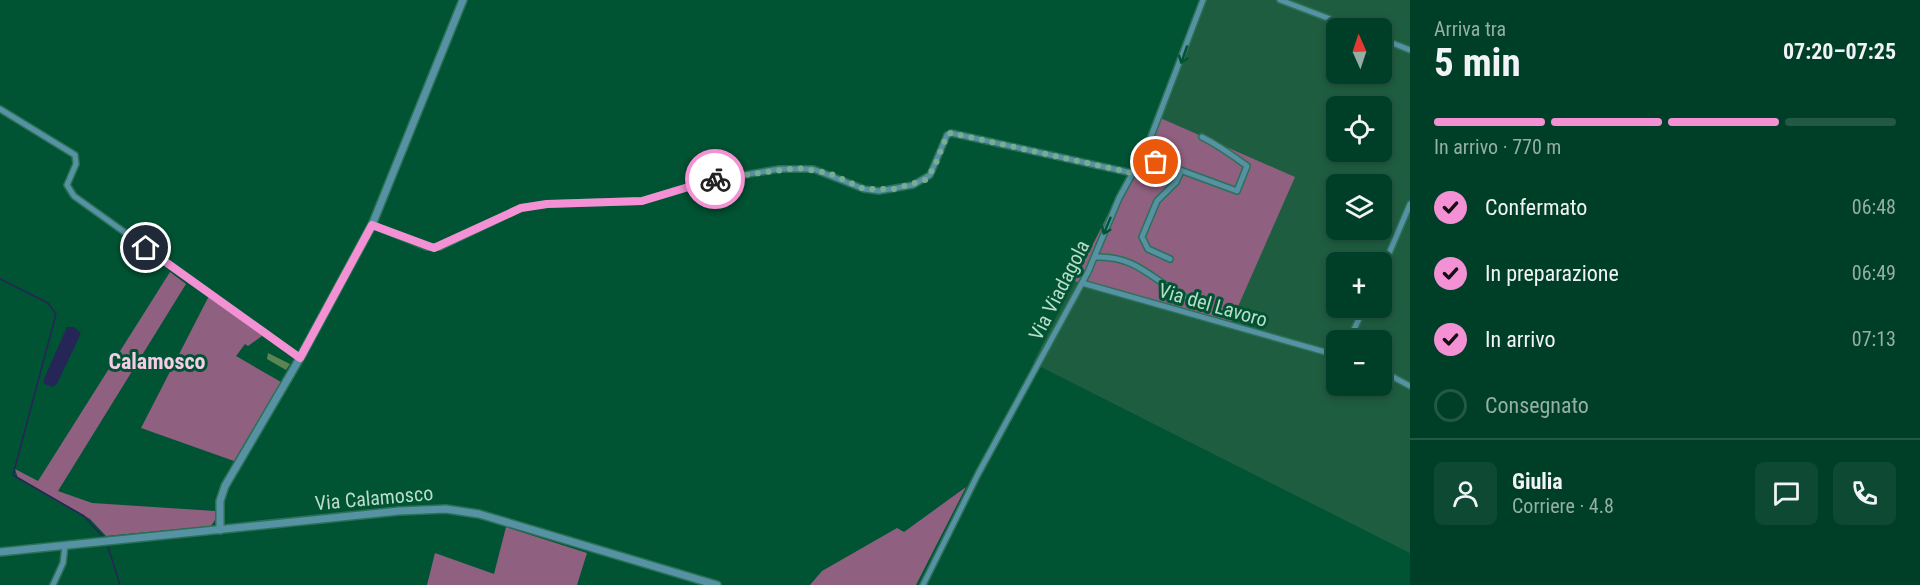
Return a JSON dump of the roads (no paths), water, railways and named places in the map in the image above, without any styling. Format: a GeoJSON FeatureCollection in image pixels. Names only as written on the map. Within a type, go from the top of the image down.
{"type":"FeatureCollection","features":[{"type":"Feature","properties":{"kind":"street"},"geometry":{"type":"LineString","coordinates":[[219,530],[220,501],[225,486],[300,358],[372,225],[463,0]]}},
{"type":"Feature","properties":{"kind":"street","name":"Via Viadagola"},"geometry":{"type":"LineString","coordinates":[[923,585],[978,474],[1095,257],[1177,74],[1203,0]]}},
{"type":"Feature","properties":{"kind":"street"},"geometry":{"type":"LineString","coordinates":[[1280,0],[1328,18]]}},
{"type":"Feature","properties":{"kind":"street"},"geometry":{"type":"LineString","coordinates":[[1392,43],[1410,50]]}},
{"type":"Feature","properties":{"kind":"street"},"geometry":{"type":"LineString","coordinates":[[0,110],[75,155],[76,164],[67,185],[74,196],[300,358]]}},
{"type":"Feature","properties":{"kind":"street"},"geometry":{"type":"LineString","coordinates":[[372,225],[434,248],[521,208],[547,204],[642,201],[708,181],[797,168],[829,173],[864,189],[894,189],[925,180],[934,168],[947,135],[951,133],[1132,173]]}},
{"type":"Feature","properties":{"kind":"street"},"geometry":{"type":"LineString","coordinates":[[1142,156],[1237,190],[1246,165],[1230,156],[1226,148],[1202,137]]}},
{"type":"Feature","properties":{"kind":"street"},"geometry":{"type":"LineString","coordinates":[[1170,259],[1148,249],[1142,237],[1157,201],[1176,182],[1181,171]]}},
{"type":"Feature","properties":{"kind":"street"},"geometry":{"type":"LineString","coordinates":[[1390,252],[1410,204]]}},
{"type":"Feature","properties":{"kind":"street"},"geometry":{"type":"LineString","coordinates":[[1095,257],[1128,261],[1184,297]]}},
{"type":"Feature","properties":{"kind":"street","name":"Via del Lavoro"},"geometry":{"type":"LineString","coordinates":[[1082,283],[1326,352]]}},
{"type":"Feature","properties":{"kind":"street"},"geometry":{"type":"LineString","coordinates":[[1392,377],[1410,386]]}},
{"type":"Feature","properties":{"kind":"street","name":"Via Calamosco"},"geometry":{"type":"LineString","coordinates":[[0,552],[414,509],[453,510],[510,522],[717,585]]}},
{"type":"Feature","properties":{"kind":"street"},"geometry":{"type":"LineString","coordinates":[[53,585],[63,563],[65,546]]}},
{"type":"Feature","properties":{"kind":"waterway"},"geometry":{"type":"LineString","coordinates":[[0,279],[48,303],[56,314],[13,475],[84,516],[103,537]]}},
{"type":"Feature","properties":{"kind":"waterway"},"geometry":{"type":"LineString","coordinates":[[108,547],[120,585]]}},
{"type":"Feature","properties":{"kind":"district","name":"Calamosco"},"geometry":{"type":"Point","coordinates":[157,361]}}]}
